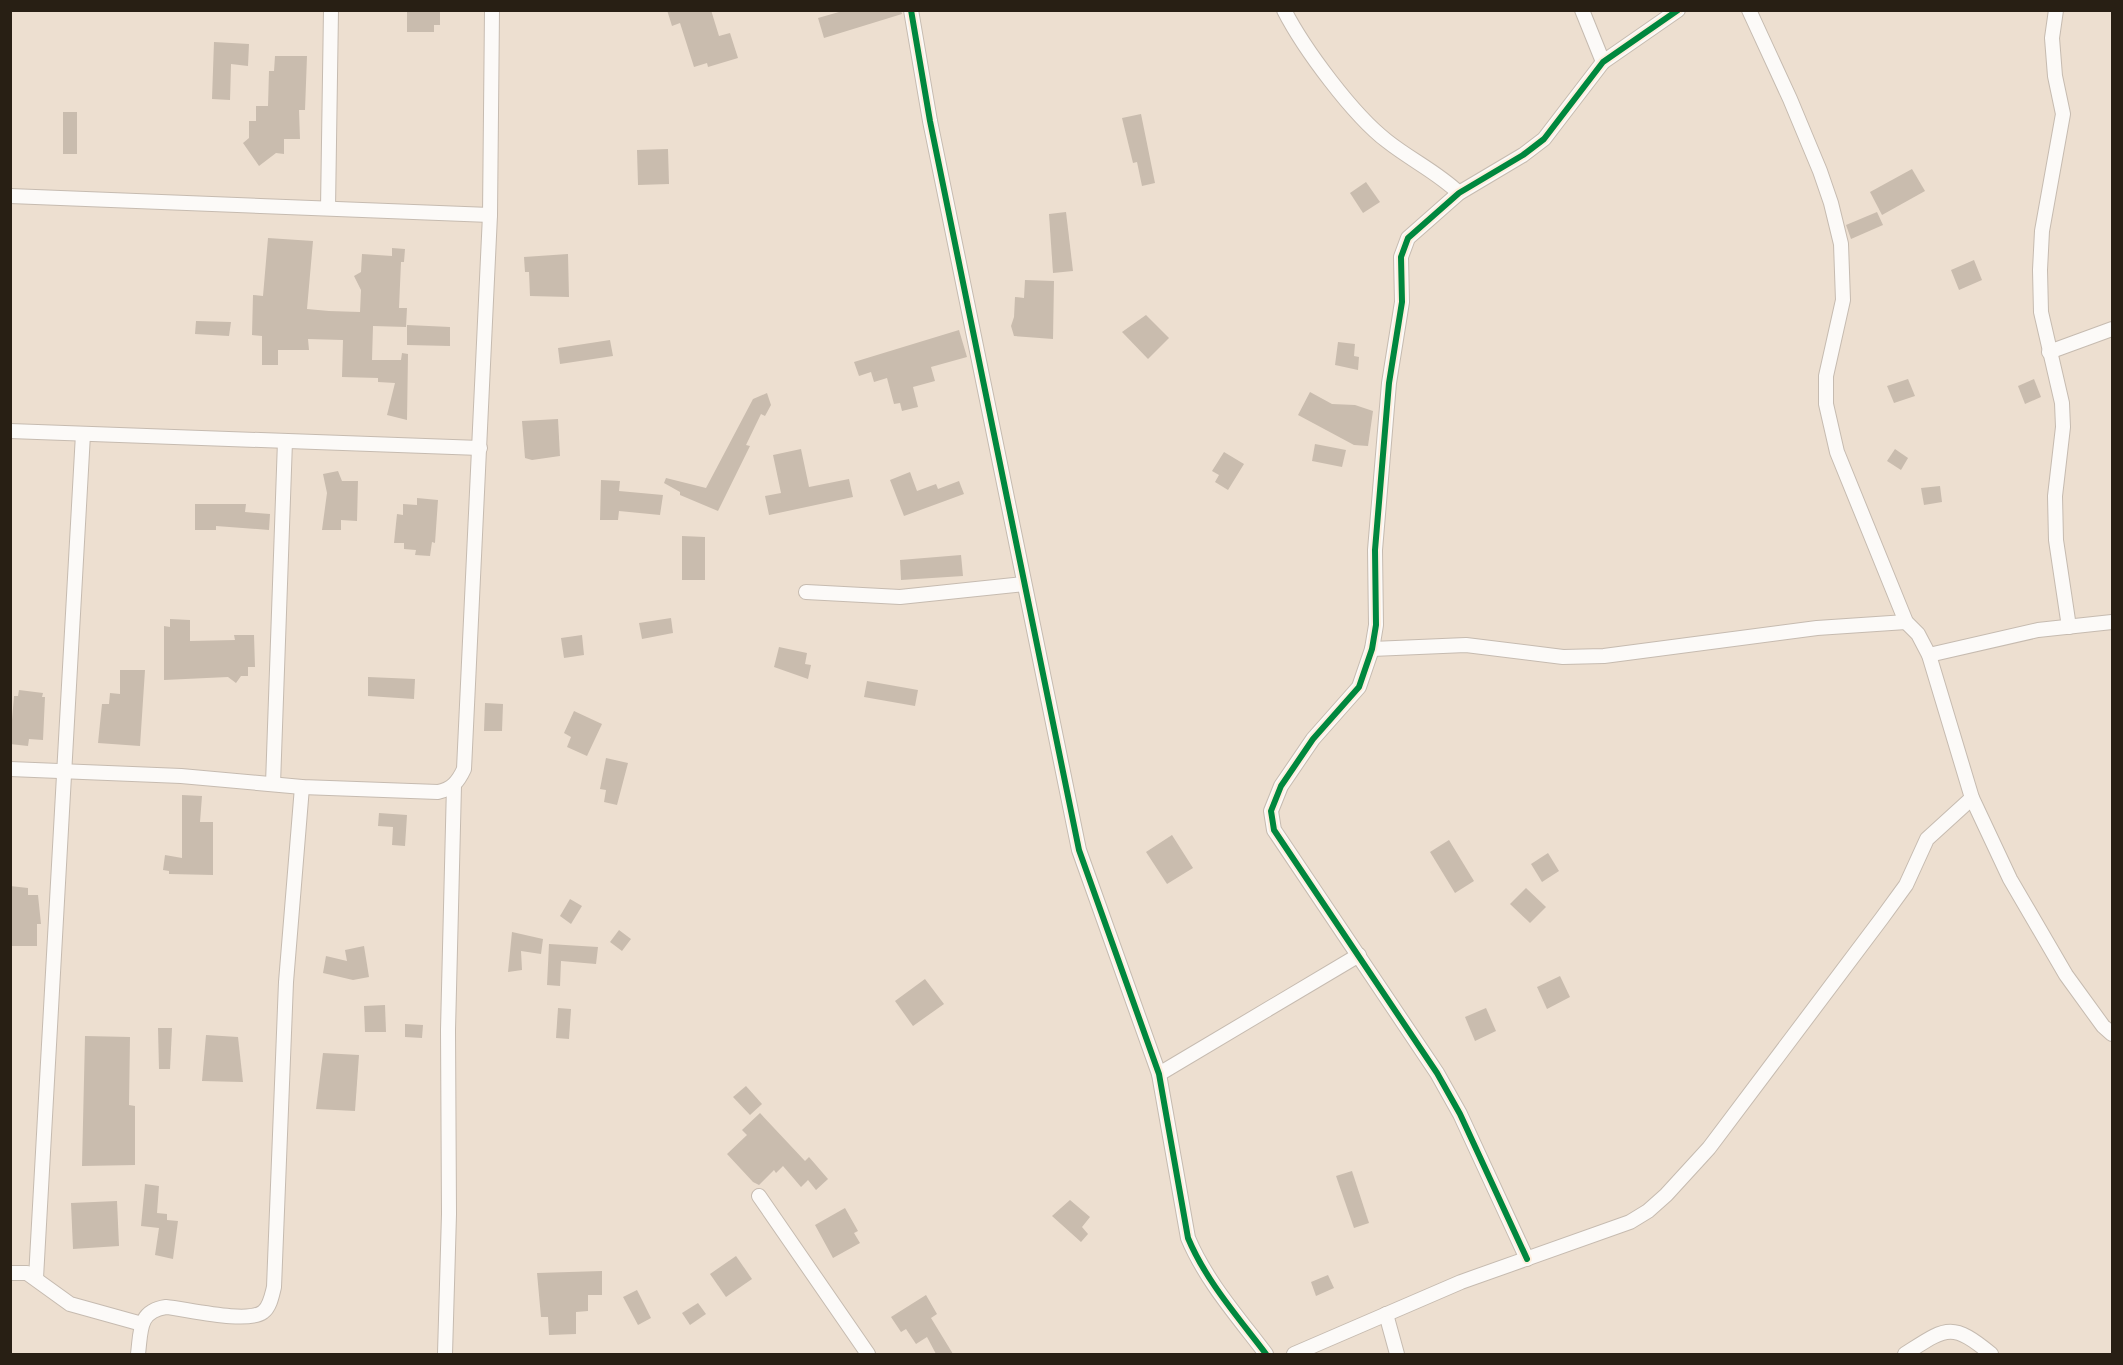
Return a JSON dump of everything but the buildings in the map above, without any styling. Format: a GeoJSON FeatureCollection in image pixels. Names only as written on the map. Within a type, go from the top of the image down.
{"type":"FeatureCollection","features":[{"type":"Feature","properties":{"kind":"street"},"geometry":{"type":"LineString","coordinates":[[325,207],[329,10]]}},
{"type":"Feature","properties":{"kind":"street"},"geometry":{"type":"LineString","coordinates":[[10,769],[182,776],[302,787],[438,792],[454,784],[464,769],[490,215],[492,10]]}},
{"type":"Feature","properties":{"kind":"street"},"geometry":{"type":"LineString","coordinates":[[911,10],[930,121],[1079,850],[1159,1074],[1188,1238],[1217,1290],[1266,1354]]}},
{"type":"Feature","properties":{"kind":"street"},"geometry":{"type":"LineString","coordinates":[[1284,10],[1296,33],[1338,88],[1386,140],[1438,174],[1459,193]]}},
{"type":"Feature","properties":{"kind":"street"},"geometry":{"type":"LineString","coordinates":[[1582,10],[1603,62]]}},
{"type":"Feature","properties":{"kind":"street"},"geometry":{"type":"LineString","coordinates":[[1527,1258],[1460,1114],[1437,1074],[1274,830],[1271,811],[1281,786],[1313,739],[1359,687],[1372,649],[1376,625],[1376,550],[1389,383],[1402,302],[1401,257],[1408,238],[1459,193],[1524,155],[1544,139],[1603,62],[1678,10]]}},
{"type":"Feature","properties":{"kind":"street"},"geometry":{"type":"LineString","coordinates":[[1749,10],[1799,119],[1831,203],[1841,244],[1843,300],[1826,376],[1826,404],[1837,452],[1906,622],[1918,634],[1929,655],[1972,798],[2010,879],[2066,975],[2103,1026],[2112,1034]]}},
{"type":"Feature","properties":{"kind":"street"},"geometry":{"type":"LineString","coordinates":[[2056,10],[2052,38],[2055,76],[2063,114],[2042,231],[2040,270],[2041,312],[2062,411],[2063,427],[2055,496],[2056,540],[2069,627]]}},
{"type":"Feature","properties":{"kind":"street"},"geometry":{"type":"LineString","coordinates":[[10,196],[490,215]]}},
{"type":"Feature","properties":{"kind":"street"},"geometry":{"type":"LineString","coordinates":[[2049,352],[2112,329]]}},
{"type":"Feature","properties":{"kind":"street"},"geometry":{"type":"LineString","coordinates":[[10,431],[480,448]]}},
{"type":"Feature","properties":{"kind":"street"},"geometry":{"type":"LineString","coordinates":[[36,1278],[66,773],[83,434]]}},
{"type":"Feature","properties":{"kind":"street"},"geometry":{"type":"LineString","coordinates":[[273,784],[285,441]]}},
{"type":"Feature","properties":{"kind":"street"},"geometry":{"type":"LineString","coordinates":[[806,592],[900,597],[1024,584]]}},
{"type":"Feature","properties":{"kind":"street"},"geometry":{"type":"LineString","coordinates":[[1372,649],[1466,645],[1563,657],[1604,656],[1656,651],[1817,628],[1906,622]]}},
{"type":"Feature","properties":{"kind":"street"},"geometry":{"type":"LineString","coordinates":[[1929,655],[2038,630],[2112,622]]}},
{"type":"Feature","properties":{"kind":"street"},"geometry":{"type":"LineString","coordinates":[[445,1354],[449,1214],[448,1030],[454,784]]}},
{"type":"Feature","properties":{"kind":"street"},"geometry":{"type":"LineString","coordinates":[[138,1354],[142,1324],[147,1313],[154,1308],[166,1307],[241,1317],[257,1315],[265,1311],[274,1287],[286,982],[302,787]]}},
{"type":"Feature","properties":{"kind":"street"},"geometry":{"type":"LineString","coordinates":[[1294,1354],[1386,1314],[1527,1258],[1630,1221],[1648,1211],[1666,1195],[1709,1148],[1882,918],[1906,885],[1927,839],[1972,798]]}},
{"type":"Feature","properties":{"kind":"street"},"geometry":{"type":"LineString","coordinates":[[1159,1074],[1359,955]]}},
{"type":"Feature","properties":{"kind":"street"},"geometry":{"type":"LineString","coordinates":[[759,1196],[868,1354]]}},
{"type":"Feature","properties":{"kind":"street"},"geometry":{"type":"LineString","coordinates":[[10,1273],[27,1273],[70,1304],[142,1324]]}},
{"type":"Feature","properties":{"kind":"street"},"geometry":{"type":"LineString","coordinates":[[1386,1314],[1397,1354]]}},
{"type":"Feature","properties":{"kind":"street"},"geometry":{"type":"LineString","coordinates":[[1905,1354],[1935,1334],[1950,1330],[1970,1337],[1991,1354]]}},
{"type":"Feature","properties":{"kind":"cycle path"},"geometry":{"type":"LineString","coordinates":[[911,10],[930,121],[1079,850],[1159,1074],[1188,1238],[1213,1284],[1266,1354]]}},
{"type":"Feature","properties":{"kind":"cycle path"},"geometry":{"type":"LineString","coordinates":[[1527,1259],[1460,1114],[1437,1073],[1274,830],[1271,811],[1281,786],[1313,739],[1359,687],[1372,649],[1376,625],[1375,550],[1389,383],[1402,302],[1401,257],[1408,238],[1459,193],[1523,155],[1544,139],[1603,62],[1678,10]]}}]}
